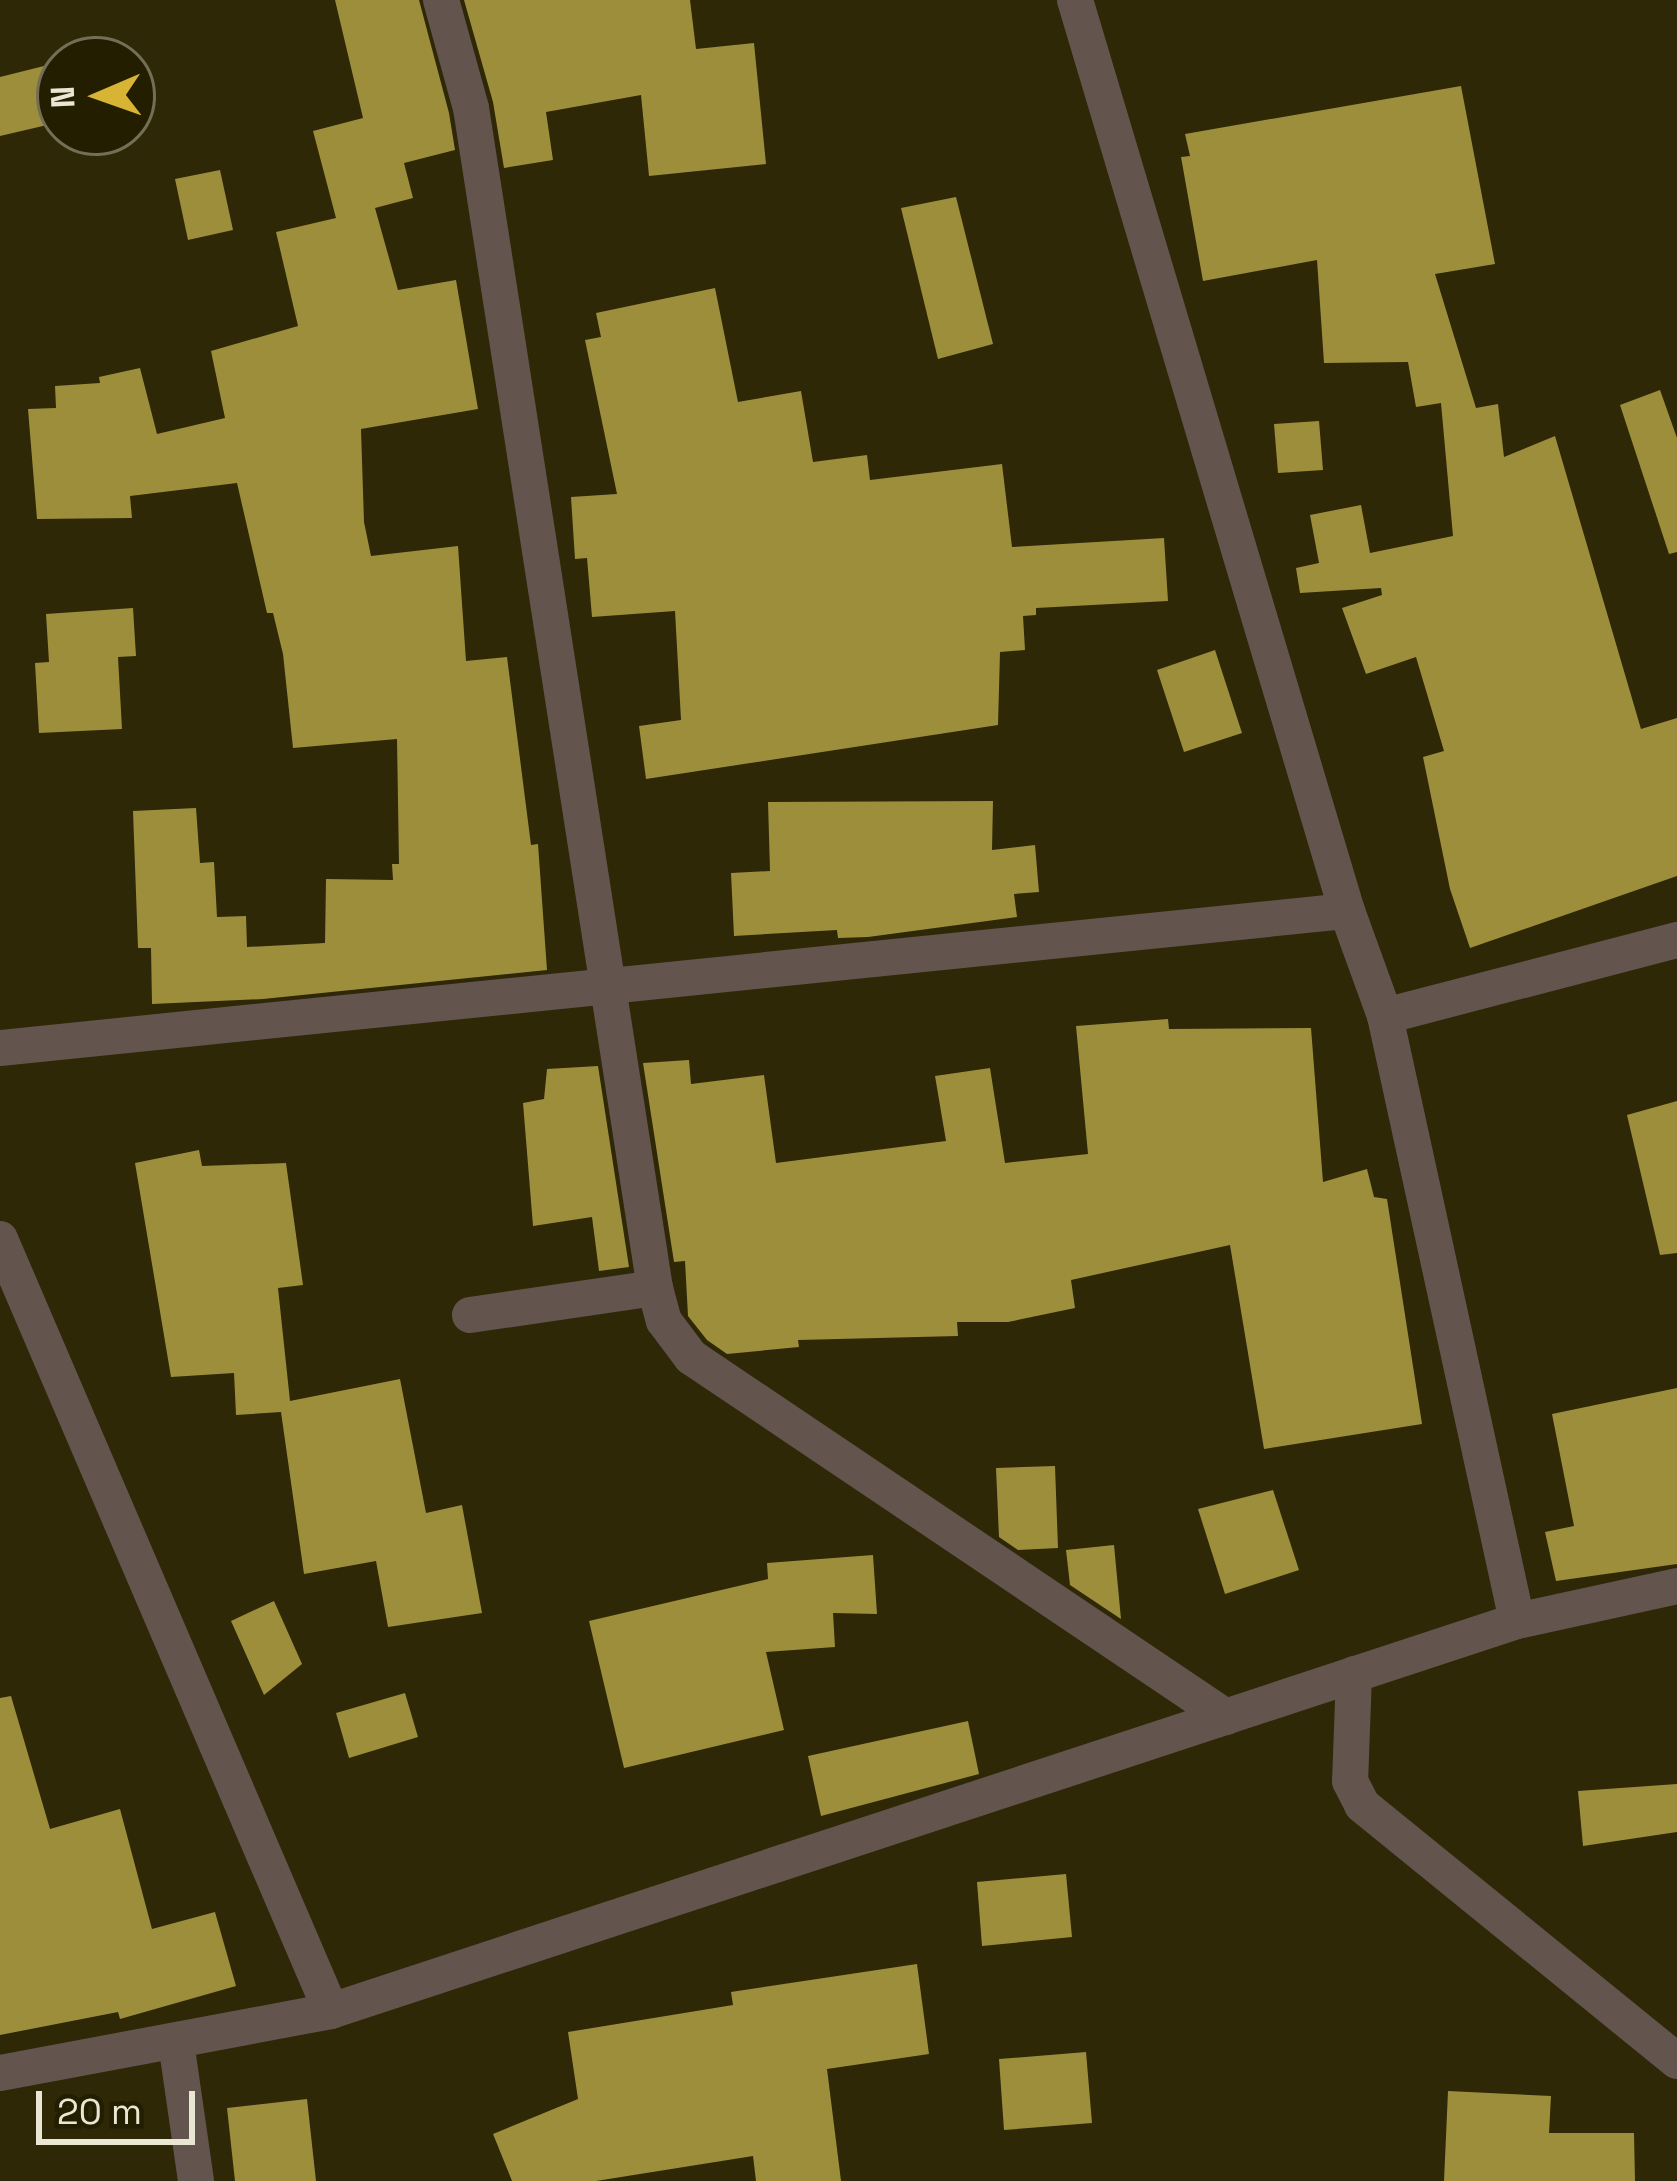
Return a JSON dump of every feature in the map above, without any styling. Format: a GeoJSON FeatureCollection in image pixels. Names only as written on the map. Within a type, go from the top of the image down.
{"type":"FeatureCollection","features":[{"type":"Feature","properties":{"kind":"street"},"geometry":{"type":"LineString","coordinates":[[441,0],[471,108],[664,1321],[691,1357],[1226,1717]]}},
{"type":"Feature","properties":{"kind":"street"},"geometry":{"type":"LineString","coordinates":[[1075,0],[1347,911],[1385,1016],[1517,1621]]}},
{"type":"Feature","properties":{"kind":"street"},"geometry":{"type":"LineString","coordinates":[[0,1048],[1347,911]]}},
{"type":"Feature","properties":{"kind":"street"},"geometry":{"type":"LineString","coordinates":[[1385,1016],[1677,940]]}},
{"type":"Feature","properties":{"kind":"street"},"geometry":{"type":"LineString","coordinates":[[0,1239],[332,2011]]}},
{"type":"Feature","properties":{"kind":"street"},"geometry":{"type":"LineString","coordinates":[[470,1315],[656,1288]]}},
{"type":"Feature","properties":{"kind":"street"},"geometry":{"type":"LineString","coordinates":[[0,2073],[332,2011],[1517,1621],[1677,1586]]}},
{"type":"Feature","properties":{"kind":"street"},"geometry":{"type":"LineString","coordinates":[[1354,1675],[1350,1781],[1363,1804],[1677,2061]]}},
{"type":"Feature","properties":{"kind":"street"},"geometry":{"type":"LineString","coordinates":[[176,2042],[196,2181]]}},
{"type":"Feature","properties":{"kind":"building"},"geometry":{"type":"Polygon","coordinates":[[[335,0],[419,0],[449,113],[455,150],[404,163],[413,198],[375,208],[398,290],[456,280],[478,409],[361,429],[364,522],[371,556],[458,546],[466,661],[507,657],[531,845],[538,844],[547,970],[263,999],[152,1004],[151,948],[138,948],[133,811],[196,808],[200,863],[214,862],[217,917],[246,916],[247,947],[325,943],[326,879],[393,880],[392,864],[399,864],[397,739],[293,748],[283,654],[273,613],[267,613],[237,483],[130,496],[132,518],[37,519],[28,409],[56,408],[55,386],[100,383],[99,377],[140,368],[157,434],[225,418],[211,351],[298,326],[276,232],[336,218],[313,131],[363,118],[335,0]]]}},
{"type":"Feature","properties":{"kind":"building"},"geometry":{"type":"Polygon","coordinates":[[[464,0],[690,0],[696,49],[754,43],[766,164],[649,176],[641,95],[546,112],[553,160],[504,168],[493,102],[464,0]]]}},
{"type":"Feature","properties":{"kind":"building"},"geometry":{"type":"Polygon","coordinates":[[[36,68],[36,128],[0,136],[0,77],[36,68]]]}},
{"type":"Feature","properties":{"kind":"building"},"geometry":{"type":"Polygon","coordinates":[[[1461,86],[1495,264],[1435,274],[1476,408],[1498,404],[1504,457],[1555,436],[1641,729],[1677,718],[1677,876],[1470,948],[1450,889],[1423,757],[1444,751],[1416,657],[1366,674],[1342,608],[1382,595],[1381,588],[1300,593],[1296,568],[1319,563],[1310,515],[1361,505],[1370,553],[1453,536],[1441,403],[1416,407],[1408,362],[1324,363],[1317,260],[1203,281],[1181,157],[1190,156],[1185,134],[1461,86]]]}},
{"type":"Feature","properties":{"kind":"building"},"geometry":{"type":"Polygon","coordinates":[[[220,170],[233,230],[188,240],[175,179],[220,170]]]}},
{"type":"Feature","properties":{"kind":"building"},"geometry":{"type":"Polygon","coordinates":[[[956,197],[993,344],[938,359],[901,208],[956,197]]]}},
{"type":"Feature","properties":{"kind":"building"},"geometry":{"type":"Polygon","coordinates":[[[715,288],[738,402],[801,391],[813,462],[867,455],[870,480],[1002,464],[1012,547],[1164,538],[1168,601],[1036,608],[1036,615],[1023,616],[1025,650],[1000,652],[998,725],[646,779],[639,726],[681,720],[675,611],[592,617],[587,558],[575,559],[571,497],[617,494],[585,340],[601,337],[596,313],[715,288]]]}},
{"type":"Feature","properties":{"kind":"building"},"geometry":{"type":"Polygon","coordinates":[[[1660,390],[1677,438],[1677,552],[1669,554],[1620,405],[1660,390]]]}},
{"type":"Feature","properties":{"kind":"building"},"geometry":{"type":"Polygon","coordinates":[[[1319,421],[1323,470],[1278,473],[1274,424],[1319,421]]]}},
{"type":"Feature","properties":{"kind":"building"},"geometry":{"type":"Polygon","coordinates":[[[133,608],[136,656],[118,657],[122,729],[39,733],[35,663],[49,662],[46,614],[133,608]]]}},
{"type":"Feature","properties":{"kind":"building"},"geometry":{"type":"Polygon","coordinates":[[[1215,650],[1242,733],[1184,752],[1157,670],[1215,650]]]}},
{"type":"Feature","properties":{"kind":"building"},"geometry":{"type":"Polygon","coordinates":[[[993,801],[992,850],[1035,845],[1039,892],[1014,894],[1017,917],[868,937],[838,938],[837,930],[734,936],[731,873],[770,871],[768,802],[993,801]]]}},
{"type":"Feature","properties":{"kind":"building"},"geometry":{"type":"Polygon","coordinates":[[[1168,1019],[1169,1029],[1311,1028],[1323,1182],[1367,1169],[1374,1197],[1387,1199],[1422,1424],[1264,1449],[1230,1245],[1071,1280],[1075,1308],[1008,1322],[957,1322],[958,1336],[798,1340],[799,1347],[727,1354],[707,1340],[688,1316],[685,1261],[674,1262],[643,1063],[689,1060],[691,1084],[764,1075],[776,1163],[946,1141],[935,1076],[990,1068],[1005,1163],[1088,1154],[1076,1026],[1168,1019]]]}},
{"type":"Feature","properties":{"kind":"building"},"geometry":{"type":"Polygon","coordinates":[[[598,1066],[629,1267],[599,1271],[592,1217],[533,1226],[523,1103],[544,1099],[547,1069],[598,1066]]]}},
{"type":"Feature","properties":{"kind":"building"},"geometry":{"type":"Polygon","coordinates":[[[1677,1101],[1677,1253],[1660,1255],[1627,1115],[1677,1101]]]}},
{"type":"Feature","properties":{"kind":"building"},"geometry":{"type":"Polygon","coordinates":[[[199,1150],[202,1166],[286,1163],[303,1285],[278,1288],[290,1401],[400,1379],[426,1513],[462,1505],[482,1613],[388,1627],[376,1561],[304,1574],[281,1412],[236,1415],[234,1373],[171,1377],[135,1163],[199,1150]]]}},
{"type":"Feature","properties":{"kind":"building"},"geometry":{"type":"Polygon","coordinates":[[[1677,1388],[1677,1564],[1556,1581],[1545,1532],[1574,1526],[1552,1414],[1677,1388]]]}},
{"type":"Feature","properties":{"kind":"building"},"geometry":{"type":"Polygon","coordinates":[[[1055,1466],[1058,1548],[1018,1550],[999,1537],[996,1468],[1055,1466]]]}},
{"type":"Feature","properties":{"kind":"building"},"geometry":{"type":"Polygon","coordinates":[[[1273,1490],[1299,1570],[1225,1594],[1198,1509],[1273,1490]]]}},
{"type":"Feature","properties":{"kind":"building"},"geometry":{"type":"Polygon","coordinates":[[[1114,1545],[1121,1619],[1070,1585],[1066,1550],[1114,1545]]]}},
{"type":"Feature","properties":{"kind":"building"},"geometry":{"type":"Polygon","coordinates":[[[873,1555],[877,1614],[833,1613],[835,1647],[766,1652],[784,1730],[624,1768],[589,1621],[768,1579],[767,1563],[873,1555]]]}},
{"type":"Feature","properties":{"kind":"building"},"geometry":{"type":"Polygon","coordinates":[[[274,1601],[302,1664],[264,1695],[231,1621],[274,1601]]]}},
{"type":"Feature","properties":{"kind":"building"},"geometry":{"type":"Polygon","coordinates":[[[405,1693],[418,1737],[349,1758],[336,1713],[405,1693]]]}},
{"type":"Feature","properties":{"kind":"building"},"geometry":{"type":"Polygon","coordinates":[[[11,1696],[50,1829],[120,1809],[152,1929],[215,1912],[236,1986],[120,2019],[118,2012],[0,2035],[0,1698],[11,1696]]]}},
{"type":"Feature","properties":{"kind":"building"},"geometry":{"type":"Polygon","coordinates":[[[968,1721],[979,1774],[821,1816],[808,1756],[968,1721]]]}},
{"type":"Feature","properties":{"kind":"building"},"geometry":{"type":"Polygon","coordinates":[[[1677,1784],[1677,1832],[1583,1846],[1578,1791],[1677,1784]]]}},
{"type":"Feature","properties":{"kind":"building"},"geometry":{"type":"Polygon","coordinates":[[[1066,1874],[1072,1937],[982,1946],[977,1882],[1066,1874]]]}},
{"type":"Feature","properties":{"kind":"building"},"geometry":{"type":"Polygon","coordinates":[[[917,1964],[929,2054],[827,2069],[841,2181],[756,2181],[753,2156],[596,2181],[512,2181],[493,2134],[578,2099],[568,2032],[733,2005],[731,1992],[917,1964]]]}},
{"type":"Feature","properties":{"kind":"building"},"geometry":{"type":"Polygon","coordinates":[[[1086,2052],[1092,2123],[1004,2130],[999,2059],[1086,2052]]]}},
{"type":"Feature","properties":{"kind":"building"},"geometry":{"type":"Polygon","coordinates":[[[1448,2091],[1551,2096],[1549,2133],[1634,2133],[1635,2181],[1444,2181],[1448,2091]]]}},
{"type":"Feature","properties":{"kind":"building"},"geometry":{"type":"Polygon","coordinates":[[[307,2099],[316,2181],[235,2181],[227,2108],[307,2099]]]}}]}
